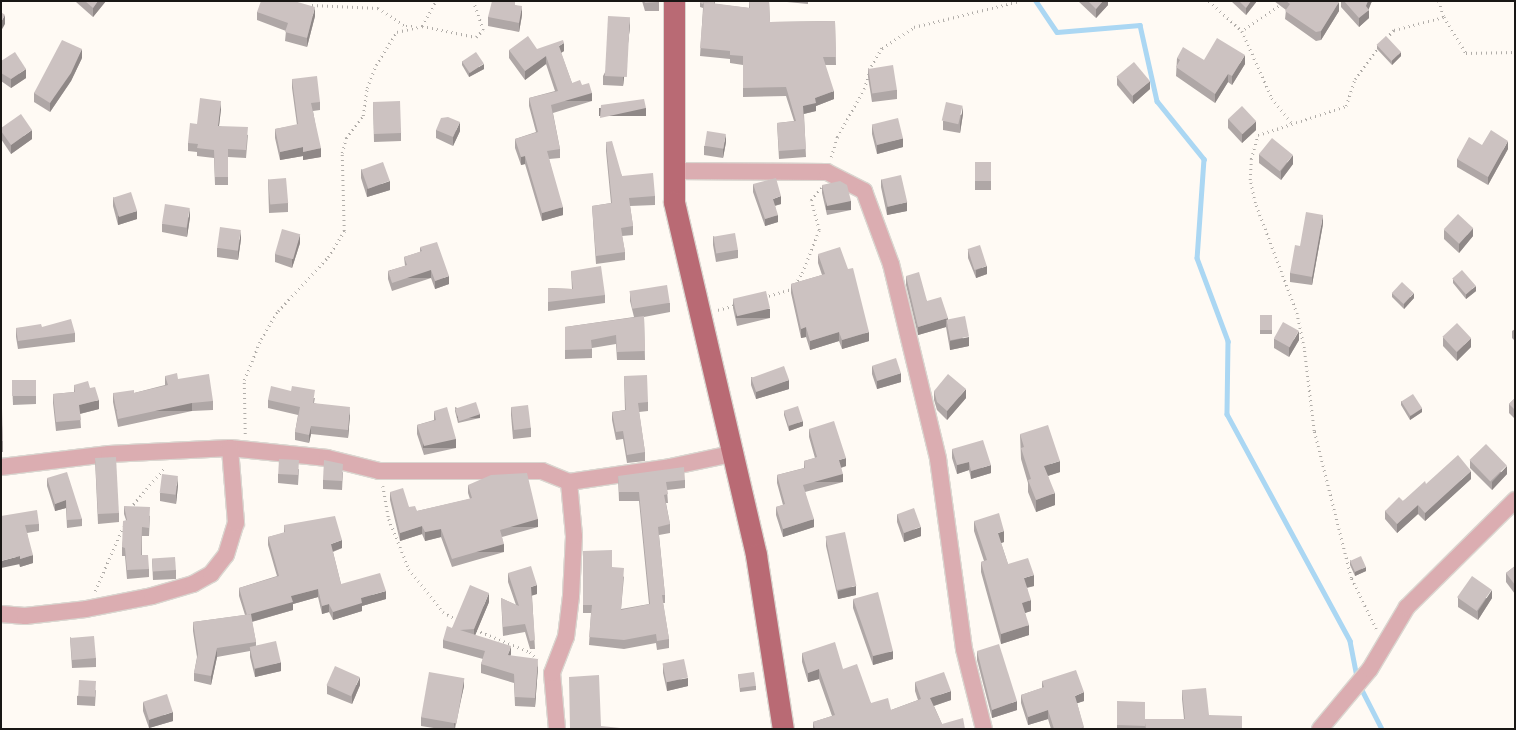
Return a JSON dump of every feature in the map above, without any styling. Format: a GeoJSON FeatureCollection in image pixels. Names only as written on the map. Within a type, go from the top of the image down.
{"type":"FeatureCollection","features":[{"type":"Feature","properties":{"kind":"main road"},"geometry":{"type":"LineString","coordinates":[[674,1],[672,171],[674,202],[756,555],[783,729]]}},
{"type":"Feature","properties":{"kind":"street"},"geometry":{"type":"LineString","coordinates":[[672,171],[828,172],[864,191],[891,264],[938,459],[964,648],[984,729]]}},
{"type":"Feature","properties":{"kind":"street"},"geometry":{"type":"LineString","coordinates":[[1,467],[180,448],[237,448],[328,458],[379,471],[542,471],[569,482],[670,467],[731,454]]}},
{"type":"Feature","properties":{"kind":"street"},"geometry":{"type":"LineString","coordinates":[[1,614],[25,616],[86,609],[152,596],[193,584],[211,574],[226,555],[236,523],[237,448]]}},
{"type":"Feature","properties":{"kind":"street"},"geometry":{"type":"LineString","coordinates":[[557,729],[552,673],[566,637],[571,596],[574,536],[569,482]]}},
{"type":"Feature","properties":{"kind":"street"},"geometry":{"type":"LineString","coordinates":[[1320,729],[1370,669],[1408,607],[1515,500]]}},
{"type":"Feature","properties":{"kind":"path"},"geometry":{"type":"LineString","coordinates":[[237,448],[244,380],[261,338],[278,311],[328,257],[344,231],[342,153],[346,138],[363,116],[367,88],[385,46],[396,32],[422,26],[436,1]]}},
{"type":"Feature","properties":{"kind":"path"},"geometry":{"type":"LineString","coordinates":[[312,5],[378,8],[406,26],[422,26],[476,37],[483,30],[474,1]]}},
{"type":"Feature","properties":{"kind":"path"},"geometry":{"type":"LineString","coordinates":[[755,299],[792,289],[802,273],[819,230],[811,200],[821,189],[828,172],[837,137],[882,48],[914,27],[1020,1]]}},
{"type":"Feature","properties":{"kind":"path"},"geometry":{"type":"LineString","coordinates":[[1209,1],[1242,31],[1272,98],[1292,124]]}},
{"type":"Feature","properties":{"kind":"path"},"geometry":{"type":"LineString","coordinates":[[1242,31],[1287,1]]}},
{"type":"Feature","properties":{"kind":"path"},"geometry":{"type":"LineString","coordinates":[[1439,1],[1444,17],[1466,53],[1515,52]]}},
{"type":"Feature","properties":{"kind":"path"},"geometry":{"type":"LineString","coordinates":[[1382,649],[1373,620],[1351,578],[1314,431],[1304,348],[1297,314],[1255,203],[1250,180],[1251,160],[1258,135],[1346,106],[1365,61],[1394,30],[1444,17]]}},
{"type":"Feature","properties":{"kind":"path"},"geometry":{"type":"LineString","coordinates":[[700,315],[737,304]]}},
{"type":"Feature","properties":{"kind":"path"},"geometry":{"type":"LineString","coordinates":[[127,514],[133,502],[180,448]]}},
{"type":"Feature","properties":{"kind":"path"},"geometry":{"type":"LineString","coordinates":[[379,471],[389,519],[409,570],[443,612],[459,621]]}},
{"type":"Feature","properties":{"kind":"path"},"geometry":{"type":"LineString","coordinates":[[86,609],[120,541],[124,523]]}},
{"type":"Feature","properties":{"kind":"path"},"geometry":{"type":"LineString","coordinates":[[467,626],[530,652],[552,673]]}},
{"type":"Feature","properties":{"kind":"building"},"geometry":{"type":"Polygon","coordinates":[[[85,1],[98,1],[93,8],[85,1]]]}},
{"type":"Feature","properties":{"kind":"building"},"geometry":{"type":"Polygon","coordinates":[[[261,1],[294,1],[315,7],[307,38],[285,32],[288,23],[257,12],[261,1]]]}},
{"type":"Feature","properties":{"kind":"building"},"geometry":{"type":"Polygon","coordinates":[[[492,1],[515,1],[515,5],[522,6],[519,23],[488,17],[492,1]]]}},
{"type":"Feature","properties":{"kind":"building"},"geometry":{"type":"Polygon","coordinates":[[[644,1],[659,1],[659,2],[645,3],[644,1]]]}},
{"type":"Feature","properties":{"kind":"building"},"geometry":{"type":"Polygon","coordinates":[[[700,1],[714,1],[714,4],[704,2],[703,4],[700,1]]]}},
{"type":"Feature","properties":{"kind":"building"},"geometry":{"type":"Polygon","coordinates":[[[749,1],[769,1],[770,22],[835,21],[836,57],[823,57],[834,91],[815,98],[816,103],[803,106],[806,149],[779,151],[777,123],[796,121],[786,87],[743,88],[743,56],[730,55],[730,51],[700,48],[704,2],[750,8],[749,1]]]}},
{"type":"Feature","properties":{"kind":"building"},"geometry":{"type":"Polygon","coordinates":[[[1088,1],[1103,1],[1096,9],[1088,1]]]}},
{"type":"Feature","properties":{"kind":"building"},"geometry":{"type":"Polygon","coordinates":[[[1239,1],[1251,1],[1246,8],[1239,1]]]}},
{"type":"Feature","properties":{"kind":"building"},"geometry":{"type":"Polygon","coordinates":[[[1286,1],[1339,2],[1321,31],[1316,32],[1285,11],[1290,4],[1286,1]]]}},
{"type":"Feature","properties":{"kind":"building"},"geometry":{"type":"Polygon","coordinates":[[[1344,1],[1368,1],[1366,6],[1369,10],[1359,18],[1344,1]]]}},
{"type":"Feature","properties":{"kind":"building"},"geometry":{"type":"Polygon","coordinates":[[[1,12],[5,15],[1,22],[1,12]]]}},
{"type":"Feature","properties":{"kind":"building"},"geometry":{"type":"Polygon","coordinates":[[[608,16],[630,17],[627,77],[605,76],[608,16]]]}},
{"type":"Feature","properties":{"kind":"building"},"geometry":{"type":"Polygon","coordinates":[[[528,36],[537,49],[563,40],[564,43],[559,46],[572,83],[580,80],[582,85],[589,83],[592,93],[551,105],[560,149],[547,151],[563,207],[542,213],[525,156],[521,157],[515,139],[538,132],[529,98],[558,91],[546,56],[525,71],[509,50],[528,36]]]}},
{"type":"Feature","properties":{"kind":"building"},"geometry":{"type":"Polygon","coordinates":[[[1386,36],[1401,52],[1391,61],[1376,45],[1386,36]]]}},
{"type":"Feature","properties":{"kind":"building"},"geometry":{"type":"Polygon","coordinates":[[[1217,38],[1245,55],[1232,76],[1228,74],[1215,94],[1176,67],[1180,60],[1177,58],[1183,47],[1204,60],[1217,38]]]}},
{"type":"Feature","properties":{"kind":"building"},"geometry":{"type":"Polygon","coordinates":[[[62,40],[82,49],[71,73],[50,103],[34,93],[62,40]]]}},
{"type":"Feature","properties":{"kind":"building"},"geometry":{"type":"Polygon","coordinates":[[[15,52],[26,69],[11,79],[1,73],[1,61],[15,52]]]}},
{"type":"Feature","properties":{"kind":"building"},"geometry":{"type":"Polygon","coordinates":[[[476,52],[484,64],[470,73],[462,62],[476,52]]]}},
{"type":"Feature","properties":{"kind":"building"},"geometry":{"type":"Polygon","coordinates":[[[1134,62],[1150,81],[1132,96],[1116,77],[1134,62]]]}},
{"type":"Feature","properties":{"kind":"building"},"geometry":{"type":"Polygon","coordinates":[[[893,65],[897,90],[872,94],[868,69],[893,65]]]}},
{"type":"Feature","properties":{"kind":"building"},"geometry":{"type":"Polygon","coordinates":[[[317,76],[320,102],[311,103],[321,148],[303,152],[303,147],[280,152],[275,129],[298,124],[292,79],[317,76]]]}},
{"type":"Feature","properties":{"kind":"building"},"geometry":{"type":"Polygon","coordinates":[[[200,98],[221,101],[218,126],[248,127],[246,150],[228,149],[228,177],[215,177],[214,150],[197,148],[198,144],[188,143],[190,123],[197,124],[200,98]]]}},
{"type":"Feature","properties":{"kind":"building"},"geometry":{"type":"Polygon","coordinates":[[[644,99],[646,108],[600,118],[601,105],[644,99]]]}},
{"type":"Feature","properties":{"kind":"building"},"geometry":{"type":"Polygon","coordinates":[[[400,101],[401,133],[374,134],[373,102],[400,101]]]}},
{"type":"Feature","properties":{"kind":"building"},"geometry":{"type":"Polygon","coordinates":[[[946,102],[963,106],[958,124],[942,121],[946,102]]]}},
{"type":"Feature","properties":{"kind":"building"},"geometry":{"type":"Polygon","coordinates":[[[1242,106],[1256,121],[1242,134],[1228,119],[1242,106]]]}},
{"type":"Feature","properties":{"kind":"building"},"geometry":{"type":"Polygon","coordinates":[[[21,114],[32,130],[11,145],[1,131],[1,128],[21,114]]]}},
{"type":"Feature","properties":{"kind":"building"},"geometry":{"type":"Polygon","coordinates":[[[448,117],[460,122],[453,137],[436,130],[441,118],[448,117]]]}},
{"type":"Feature","properties":{"kind":"building"},"geometry":{"type":"Polygon","coordinates":[[[898,118],[903,138],[877,145],[872,125],[898,118]]]}},
{"type":"Feature","properties":{"kind":"building"},"geometry":{"type":"Polygon","coordinates":[[[1491,130],[1508,141],[1488,177],[1457,159],[1469,137],[1482,145],[1491,130]]]}},
{"type":"Feature","properties":{"kind":"building"},"geometry":{"type":"Polygon","coordinates":[[[707,131],[726,134],[723,149],[705,146],[707,131]]]}},
{"type":"Feature","properties":{"kind":"building"},"geometry":{"type":"Polygon","coordinates":[[[1272,138],[1293,155],[1280,171],[1259,154],[1272,138]]]}},
{"type":"Feature","properties":{"kind":"building"},"geometry":{"type":"Polygon","coordinates":[[[612,141],[622,176],[653,173],[655,196],[629,198],[633,226],[621,228],[625,252],[596,256],[592,206],[612,203],[606,142],[612,141]]]}},
{"type":"Feature","properties":{"kind":"building"},"geometry":{"type":"Polygon","coordinates":[[[383,162],[390,181],[368,189],[361,170],[383,162]]]}},
{"type":"Feature","properties":{"kind":"building"},"geometry":{"type":"Polygon","coordinates":[[[975,162],[991,162],[991,181],[975,181],[975,162]]]}},
{"type":"Feature","properties":{"kind":"building"},"geometry":{"type":"Polygon","coordinates":[[[901,175],[907,202],[888,207],[882,179],[901,175]]]}},
{"type":"Feature","properties":{"kind":"building"},"geometry":{"type":"Polygon","coordinates":[[[286,178],[288,203],[270,204],[268,180],[286,178]]]}},
{"type":"Feature","properties":{"kind":"building"},"geometry":{"type":"Polygon","coordinates":[[[776,178],[781,196],[773,199],[778,215],[765,219],[753,184],[776,178]]]}},
{"type":"Feature","properties":{"kind":"building"},"geometry":{"type":"Polygon","coordinates":[[[840,181],[847,185],[851,201],[827,206],[822,185],[840,181]]]}},
{"type":"Feature","properties":{"kind":"building"},"geometry":{"type":"Polygon","coordinates":[[[131,192],[137,211],[119,217],[113,198],[131,192]]]}},
{"type":"Feature","properties":{"kind":"building"},"geometry":{"type":"Polygon","coordinates":[[[165,204],[190,208],[187,228],[162,224],[165,204]]]}},
{"type":"Feature","properties":{"kind":"building"},"geometry":{"type":"Polygon","coordinates":[[[1306,212],[1323,215],[1312,277],[1290,273],[1295,245],[1300,246],[1306,212]]]}},
{"type":"Feature","properties":{"kind":"building"},"geometry":{"type":"Polygon","coordinates":[[[1458,214],[1473,228],[1459,244],[1444,229],[1458,214]]]}},
{"type":"Feature","properties":{"kind":"building"},"geometry":{"type":"Polygon","coordinates":[[[220,227],[241,230],[238,251],[217,248],[220,227]]]}},
{"type":"Feature","properties":{"kind":"building"},"geometry":{"type":"Polygon","coordinates":[[[282,229],[300,234],[293,259],[275,254],[282,229]]]}},
{"type":"Feature","properties":{"kind":"building"},"geometry":{"type":"Polygon","coordinates":[[[735,233],[738,250],[716,254],[713,237],[735,233]]]}},
{"type":"Feature","properties":{"kind":"building"},"geometry":{"type":"Polygon","coordinates":[[[437,242],[449,276],[435,281],[431,270],[392,283],[388,271],[407,265],[404,257],[422,251],[420,247],[437,242]]]}},
{"type":"Feature","properties":{"kind":"building"},"geometry":{"type":"Polygon","coordinates":[[[980,245],[987,266],[974,270],[968,249],[980,245]]]}},
{"type":"Feature","properties":{"kind":"building"},"geometry":{"type":"Polygon","coordinates":[[[840,247],[848,269],[853,268],[869,332],[842,340],[839,332],[810,341],[806,327],[801,329],[791,284],[825,274],[818,254],[840,247]]]}},
{"type":"Feature","properties":{"kind":"building"},"geometry":{"type":"Polygon","coordinates":[[[601,266],[605,295],[548,302],[548,288],[573,289],[571,271],[601,266]]]}},
{"type":"Feature","properties":{"kind":"building"},"geometry":{"type":"Polygon","coordinates":[[[1462,270],[1476,286],[1466,294],[1452,279],[1462,270]]]}},
{"type":"Feature","properties":{"kind":"building"},"geometry":{"type":"Polygon","coordinates":[[[919,272],[927,301],[941,297],[948,318],[918,327],[906,276],[919,272]]]}},
{"type":"Feature","properties":{"kind":"building"},"geometry":{"type":"Polygon","coordinates":[[[1402,282],[1414,293],[1403,304],[1392,293],[1402,282]]]}},
{"type":"Feature","properties":{"kind":"building"},"geometry":{"type":"Polygon","coordinates":[[[667,285],[670,303],[632,309],[629,291],[667,285]]]}},
{"type":"Feature","properties":{"kind":"building"},"geometry":{"type":"Polygon","coordinates":[[[766,291],[770,309],[737,316],[733,299],[766,291]]]}},
{"type":"Feature","properties":{"kind":"building"},"geometry":{"type":"Polygon","coordinates":[[[1260,315],[1272,315],[1272,330],[1260,330],[1260,315]]]}},
{"type":"Feature","properties":{"kind":"building"},"geometry":{"type":"Polygon","coordinates":[[[644,316],[645,351],[617,352],[616,335],[591,340],[592,349],[565,350],[565,327],[644,316]]]}},
{"type":"Feature","properties":{"kind":"building"},"geometry":{"type":"Polygon","coordinates":[[[965,316],[969,337],[950,340],[946,320],[965,316]]]}},
{"type":"Feature","properties":{"kind":"building"},"geometry":{"type":"Polygon","coordinates":[[[71,319],[75,333],[18,341],[16,328],[41,324],[42,327],[71,319]]]}},
{"type":"Feature","properties":{"kind":"building"},"geometry":{"type":"Polygon","coordinates":[[[1283,322],[1299,331],[1290,347],[1274,339],[1283,322]]]}},
{"type":"Feature","properties":{"kind":"building"},"geometry":{"type":"Polygon","coordinates":[[[1457,323],[1471,338],[1457,352],[1442,337],[1457,323]]]}},
{"type":"Feature","properties":{"kind":"building"},"geometry":{"type":"Polygon","coordinates":[[[896,358],[901,373],[877,381],[872,366],[896,358]]]}},
{"type":"Feature","properties":{"kind":"building"},"geometry":{"type":"Polygon","coordinates":[[[784,366],[789,380],[756,392],[751,378],[784,366]]]}},
{"type":"Feature","properties":{"kind":"building"},"geometry":{"type":"Polygon","coordinates":[[[177,373],[178,379],[209,374],[213,401],[192,403],[118,419],[113,393],[134,390],[134,393],[168,385],[165,376],[177,373]]]}},
{"type":"Feature","properties":{"kind":"building"},"geometry":{"type":"Polygon","coordinates":[[[948,374],[966,389],[947,411],[937,402],[934,391],[948,374]]]}},
{"type":"Feature","properties":{"kind":"building"},"geometry":{"type":"Polygon","coordinates":[[[647,375],[648,402],[638,403],[645,452],[627,455],[623,431],[616,432],[612,412],[626,410],[624,376],[647,375]]]}},
{"type":"Feature","properties":{"kind":"building"},"geometry":{"type":"Polygon","coordinates":[[[12,380],[36,380],[36,396],[12,396],[12,380]]]}},
{"type":"Feature","properties":{"kind":"building"},"geometry":{"type":"Polygon","coordinates":[[[88,381],[90,388],[95,387],[99,400],[79,405],[81,420],[56,422],[53,394],[75,392],[74,385],[88,381]]]}},
{"type":"Feature","properties":{"kind":"building"},"geometry":{"type":"Polygon","coordinates":[[[271,386],[291,391],[292,386],[315,390],[313,403],[350,407],[348,430],[311,426],[309,435],[295,432],[300,407],[268,400],[271,386]]]}},
{"type":"Feature","properties":{"kind":"building"},"geometry":{"type":"Polygon","coordinates":[[[1413,394],[1422,408],[1411,416],[1401,402],[1413,394]]]}},
{"type":"Feature","properties":{"kind":"building"},"geometry":{"type":"Polygon","coordinates":[[[1515,398],[1515,410],[1509,404],[1515,398]]]}},
{"type":"Feature","properties":{"kind":"building"},"geometry":{"type":"Polygon","coordinates":[[[476,402],[480,414],[459,421],[455,409],[476,402]]]}},
{"type":"Feature","properties":{"kind":"building"},"geometry":{"type":"Polygon","coordinates":[[[528,405],[531,428],[514,430],[511,407],[528,405]]]}},
{"type":"Feature","properties":{"kind":"building"},"geometry":{"type":"Polygon","coordinates":[[[798,406],[803,421],[789,426],[784,411],[798,406]]]}},
{"type":"Feature","properties":{"kind":"building"},"geometry":{"type":"Polygon","coordinates":[[[447,407],[456,439],[424,446],[417,425],[436,420],[434,411],[447,407]]]}},
{"type":"Feature","properties":{"kind":"building"},"geometry":{"type":"Polygon","coordinates":[[[2,409],[3,441],[1,441],[2,409]]]}},
{"type":"Feature","properties":{"kind":"building"},"geometry":{"type":"Polygon","coordinates":[[[834,421],[846,458],[839,460],[843,474],[803,485],[814,519],[783,529],[776,507],[785,504],[777,475],[805,468],[804,461],[817,457],[809,429],[834,421]]]}},
{"type":"Feature","properties":{"kind":"building"},"geometry":{"type":"Polygon","coordinates":[[[1048,425],[1060,461],[1044,466],[1055,493],[1036,500],[1028,480],[1031,479],[1021,448],[1024,447],[1020,434],[1048,425]]]}},
{"type":"Feature","properties":{"kind":"building"},"geometry":{"type":"Polygon","coordinates":[[[983,440],[991,465],[971,471],[969,462],[957,465],[952,449],[983,440]]]}},
{"type":"Feature","properties":{"kind":"building"},"geometry":{"type":"Polygon","coordinates":[[[1486,444],[1507,466],[1490,482],[1469,460],[1486,444]]]}},
{"type":"Feature","properties":{"kind":"building"},"geometry":{"type":"Polygon","coordinates":[[[1458,455],[1471,471],[1425,513],[1418,505],[1397,524],[1385,511],[1399,497],[1403,501],[1425,481],[1426,484],[1458,455]]]}},
{"type":"Feature","properties":{"kind":"building"},"geometry":{"type":"Polygon","coordinates":[[[116,457],[119,513],[98,514],[95,458],[116,457]]]}},
{"type":"Feature","properties":{"kind":"building"},"geometry":{"type":"Polygon","coordinates":[[[279,459],[299,460],[298,475],[278,474],[279,459]]]}},
{"type":"Feature","properties":{"kind":"building"},"geometry":{"type":"Polygon","coordinates":[[[324,460],[343,464],[342,481],[323,480],[324,460]]]}},
{"type":"Feature","properties":{"kind":"building"},"geometry":{"type":"Polygon","coordinates":[[[684,467],[685,480],[666,482],[668,494],[664,495],[670,524],[658,527],[665,595],[662,595],[669,639],[657,641],[656,634],[624,640],[589,637],[592,605],[583,605],[583,551],[612,550],[612,567],[624,568],[621,610],[650,604],[639,492],[619,492],[618,476],[684,467]]]}},
{"type":"Feature","properties":{"kind":"building"},"geometry":{"type":"Polygon","coordinates":[[[67,472],[82,519],[67,520],[66,500],[55,504],[47,478],[67,472]]]}},
{"type":"Feature","properties":{"kind":"building"},"geometry":{"type":"Polygon","coordinates":[[[527,473],[538,519],[500,530],[504,544],[452,559],[441,529],[425,532],[422,526],[400,533],[390,492],[403,488],[409,507],[415,506],[417,511],[472,498],[468,485],[491,475],[527,473]]]}},
{"type":"Feature","properties":{"kind":"building"},"geometry":{"type":"Polygon","coordinates":[[[162,474],[178,476],[176,495],[160,493],[162,474]]]}},
{"type":"Feature","properties":{"kind":"building"},"geometry":{"type":"Polygon","coordinates":[[[124,506],[150,507],[149,528],[142,527],[141,555],[148,555],[149,569],[127,570],[125,548],[122,547],[123,521],[127,520],[124,506]]]}},
{"type":"Feature","properties":{"kind":"building"},"geometry":{"type":"Polygon","coordinates":[[[914,508],[921,527],[904,533],[897,514],[914,508]]]}},
{"type":"Feature","properties":{"kind":"building"},"geometry":{"type":"Polygon","coordinates":[[[37,510],[39,524],[25,525],[33,555],[20,559],[20,556],[1,561],[1,516],[37,510]]]}},
{"type":"Feature","properties":{"kind":"building"},"geometry":{"type":"Polygon","coordinates":[[[999,513],[1004,531],[998,533],[1008,564],[1028,558],[1034,575],[1024,578],[1031,600],[1022,603],[1029,625],[1001,634],[981,562],[987,560],[974,521],[999,513]]]}},
{"type":"Feature","properties":{"kind":"building"},"geometry":{"type":"Polygon","coordinates":[[[335,516],[342,540],[331,544],[341,584],[380,573],[386,591],[361,598],[362,603],[333,612],[329,604],[322,606],[318,589],[291,596],[293,602],[247,615],[239,588],[279,576],[268,537],[285,532],[284,525],[335,516]]]}},
{"type":"Feature","properties":{"kind":"building"},"geometry":{"type":"Polygon","coordinates":[[[845,532],[856,586],[837,590],[825,536],[845,532]]]}},
{"type":"Feature","properties":{"kind":"building"},"geometry":{"type":"Polygon","coordinates":[[[1361,556],[1366,567],[1355,572],[1350,561],[1361,556]]]}},
{"type":"Feature","properties":{"kind":"building"},"geometry":{"type":"Polygon","coordinates":[[[175,557],[176,570],[153,572],[152,559],[175,557]]]}},
{"type":"Feature","properties":{"kind":"building"},"geometry":{"type":"Polygon","coordinates":[[[531,566],[537,585],[531,587],[535,640],[530,641],[525,624],[503,627],[501,598],[519,606],[508,573],[531,566]]]}},
{"type":"Feature","properties":{"kind":"building"},"geometry":{"type":"Polygon","coordinates":[[[1515,566],[1515,585],[1506,573],[1515,566]]]}},
{"type":"Feature","properties":{"kind":"building"},"geometry":{"type":"Polygon","coordinates":[[[1472,576],[1492,590],[1477,611],[1457,597],[1472,576]]]}},
{"type":"Feature","properties":{"kind":"building"},"geometry":{"type":"Polygon","coordinates":[[[470,585],[489,593],[474,629],[460,630],[511,646],[508,655],[538,659],[535,698],[515,697],[514,674],[481,664],[485,651],[443,640],[447,626],[452,628],[470,585]]]}},
{"type":"Feature","properties":{"kind":"building"},"geometry":{"type":"Polygon","coordinates":[[[878,592],[893,651],[873,656],[853,599],[878,592]]]}},
{"type":"Feature","properties":{"kind":"building"},"geometry":{"type":"Polygon","coordinates":[[[251,614],[256,642],[217,648],[211,676],[194,673],[198,654],[193,622],[251,614]]]}},
{"type":"Feature","properties":{"kind":"building"},"geometry":{"type":"Polygon","coordinates":[[[94,636],[96,658],[72,660],[70,638],[94,636]]]}},
{"type":"Feature","properties":{"kind":"building"},"geometry":{"type":"Polygon","coordinates":[[[276,641],[281,662],[255,669],[250,647],[276,641]]]}},
{"type":"Feature","properties":{"kind":"building"},"geometry":{"type":"Polygon","coordinates":[[[835,642],[843,669],[857,664],[871,703],[888,698],[891,710],[921,699],[915,682],[944,672],[951,691],[930,698],[942,724],[963,718],[965,729],[815,729],[813,722],[835,715],[819,669],[808,673],[802,653],[835,642]]]}},
{"type":"Feature","properties":{"kind":"building"},"geometry":{"type":"Polygon","coordinates":[[[999,644],[1017,701],[992,710],[977,651],[999,644]]]}},
{"type":"Feature","properties":{"kind":"building"},"geometry":{"type":"Polygon","coordinates":[[[684,659],[688,678],[666,682],[662,664],[684,659]]]}},
{"type":"Feature","properties":{"kind":"building"},"geometry":{"type":"Polygon","coordinates":[[[335,666],[360,677],[351,696],[326,685],[335,666]]]}},
{"type":"Feature","properties":{"kind":"building"},"geometry":{"type":"Polygon","coordinates":[[[1076,670],[1084,692],[1075,696],[1084,727],[1079,729],[1054,729],[1048,710],[1028,717],[1021,695],[1044,687],[1042,681],[1076,670]]]}},
{"type":"Feature","properties":{"kind":"building"},"geometry":{"type":"Polygon","coordinates":[[[429,672],[464,678],[456,724],[421,717],[429,672]]]}},
{"type":"Feature","properties":{"kind":"building"},"geometry":{"type":"Polygon","coordinates":[[[754,672],[756,686],[740,688],[738,674],[754,672]]]}},
{"type":"Feature","properties":{"kind":"building"},"geometry":{"type":"Polygon","coordinates":[[[599,675],[601,726],[630,729],[570,729],[569,677],[599,675]]]}},
{"type":"Feature","properties":{"kind":"building"},"geometry":{"type":"Polygon","coordinates":[[[79,680],[96,681],[95,697],[78,696],[79,680]]]}},
{"type":"Feature","properties":{"kind":"building"},"geometry":{"type":"Polygon","coordinates":[[[1206,688],[1209,715],[1242,716],[1242,729],[1146,729],[1145,723],[1145,726],[1117,725],[1117,701],[1145,702],[1145,719],[1185,719],[1182,690],[1206,688]]]}},
{"type":"Feature","properties":{"kind":"building"},"geometry":{"type":"Polygon","coordinates":[[[167,694],[173,712],[149,720],[143,702],[167,694]]]}},
{"type":"Feature","properties":{"kind":"waterway"},"geometry":{"type":"LineString","coordinates":[[1036,1],[1057,32],[1140,25],[1157,101],[1204,159],[1197,258],[1228,341],[1227,414],[1350,641],[1357,677]]}},
{"type":"Feature","properties":{"kind":"waterway"},"geometry":{"type":"LineString","coordinates":[[1360,686],[1382,729]]}}]}
